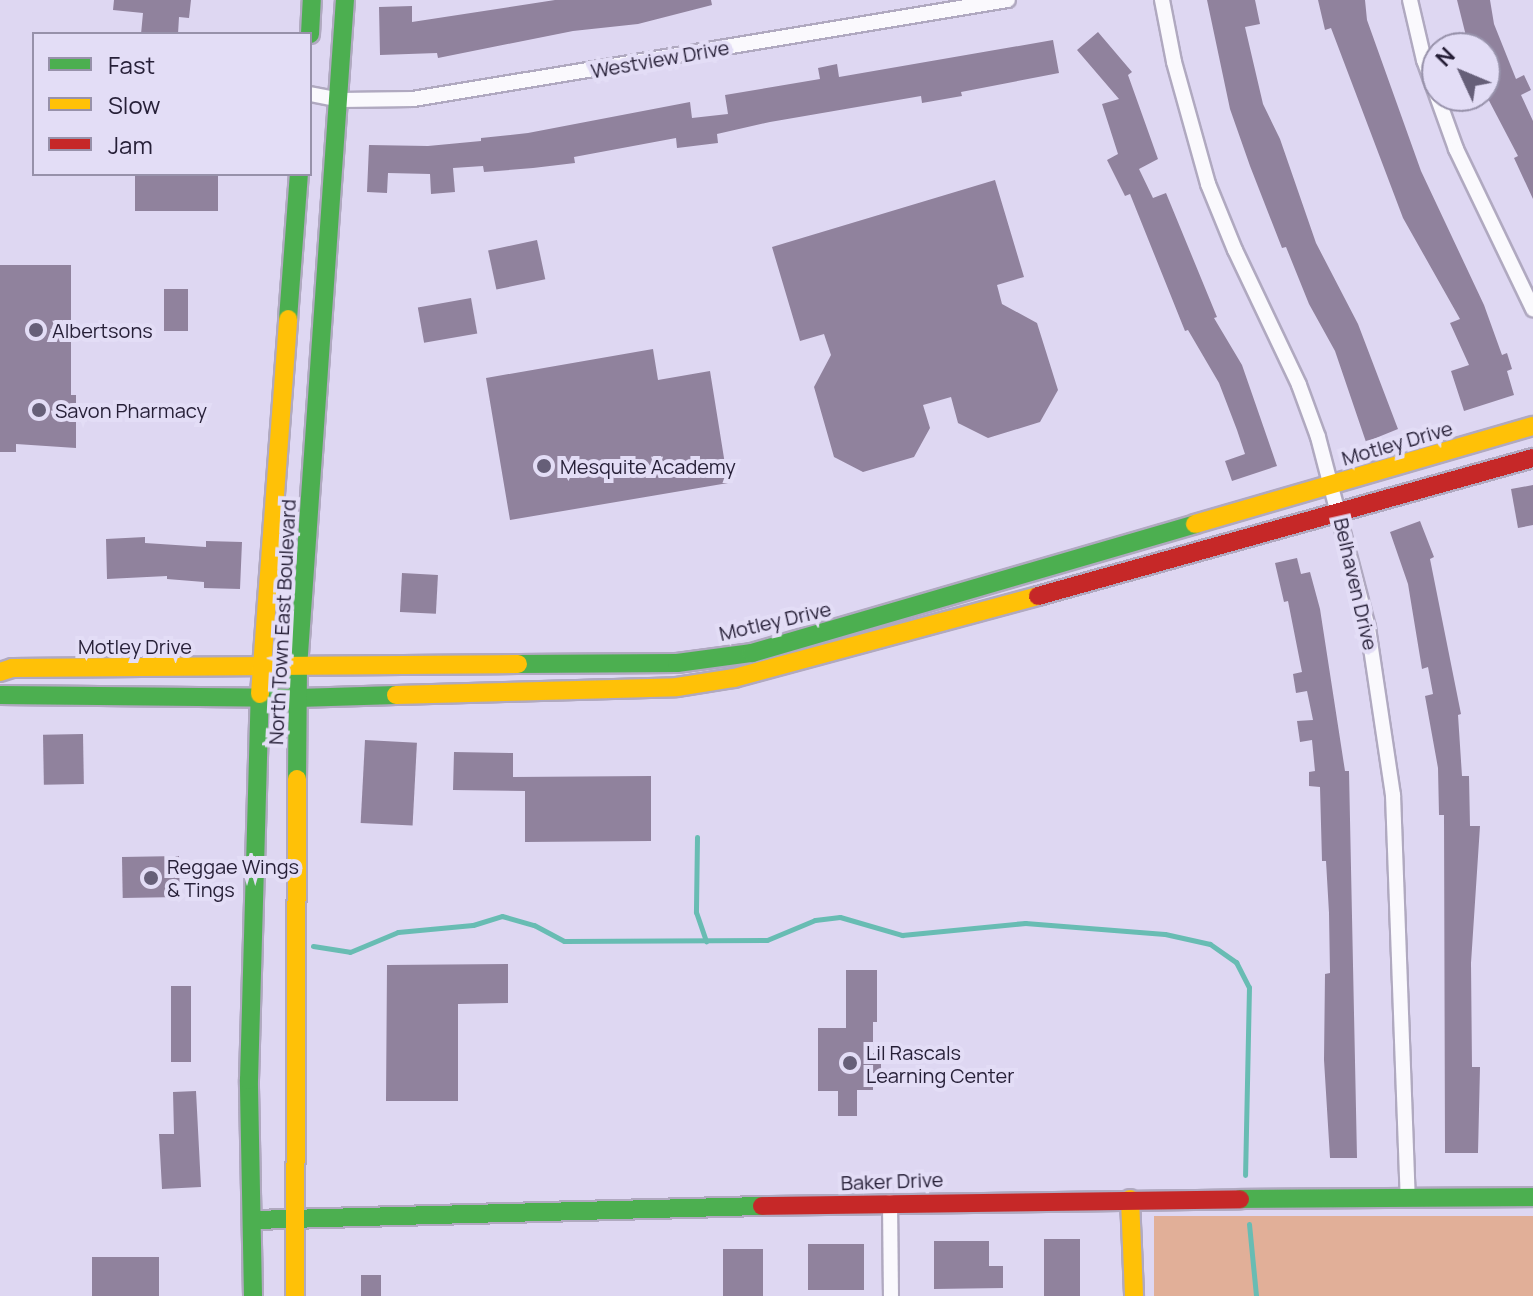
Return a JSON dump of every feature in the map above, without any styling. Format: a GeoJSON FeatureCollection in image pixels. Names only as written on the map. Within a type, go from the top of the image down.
{"type":"FeatureCollection","features":[{"type":"Feature","properties":{"kind":"main road"},"geometry":{"type":"LineString","coordinates":[[310,32],[312,0]]}},
{"type":"Feature","properties":{"kind":"main road","name":"North Town East Boulevard"},"geometry":{"type":"LineString","coordinates":[[295,1296],[298,668],[341,100],[345,0]]}},
{"type":"Feature","properties":{"kind":"main road","name":"North Town East Boulevard"},"geometry":{"type":"LineString","coordinates":[[253,1296],[249,1090],[251,920],[261,669],[299,176]]}},
{"type":"Feature","properties":{"kind":"main road"},"geometry":{"type":"LineString","coordinates":[[284,366],[320,368]]}},
{"type":"Feature","properties":{"kind":"main road","name":"Motley Drive"},"geometry":{"type":"LineString","coordinates":[[0,672],[12,668],[261,669],[677,663],[752,653],[1533,426]]}},
{"type":"Feature","properties":{"kind":"main road"},"geometry":{"type":"LineString","coordinates":[[0,695],[298,698],[677,687],[734,678],[1340,514],[1533,458]]}},
{"type":"Feature","properties":{"kind":"main road"},"geometry":{"type":"LineString","coordinates":[[1178,528],[1188,555]]}},
{"type":"Feature","properties":{"kind":"main road"},"geometry":{"type":"LineString","coordinates":[[677,663],[677,687]]}},
{"type":"Feature","properties":{"kind":"main road","name":"Baker Drive"},"geometry":{"type":"LineString","coordinates":[[253,1220],[890,1202],[1533,1197]]}},
{"type":"Feature","properties":{"kind":"main road"},"geometry":{"type":"LineString","coordinates":[[1130,1199],[1134,1296]]}},
{"type":"Feature","properties":{"kind":"street","name":"Westview Drive"},"geometry":{"type":"LineString","coordinates":[[312,94],[341,100],[413,99],[1008,0]]}},
{"type":"Feature","properties":{"kind":"street","name":"Belhaven Drive"},"geometry":{"type":"LineString","coordinates":[[1162,0],[1174,62],[1208,184],[1235,250],[1299,385],[1333,484],[1368,628],[1393,795],[1408,1198]]}},
{"type":"Feature","properties":{"kind":"street"},"geometry":{"type":"LineString","coordinates":[[1410,0],[1424,60],[1456,149],[1533,309]]}},
{"type":"Feature","properties":{"kind":"street"},"geometry":{"type":"LineString","coordinates":[[890,1202],[891,1296]]}},
{"type":"Feature","properties":{"kind":"shaded area"},"geometry":{"type":"Polygon","coordinates":[[[1154,1216],[1533,1216],[1533,1296],[1154,1296],[1154,1216]]]}},
{"type":"Feature","properties":{"kind":"building"},"geometry":{"type":"Polygon","coordinates":[[[114,0],[191,0],[189,18],[179,17],[178,32],[141,32],[143,13],[113,10],[114,0]]]}},
{"type":"Feature","properties":{"kind":"building"},"geometry":{"type":"Polygon","coordinates":[[[555,0],[711,0],[712,5],[638,24],[573,31],[438,58],[437,53],[380,55],[379,7],[412,6],[412,22],[555,0]]]}},
{"type":"Feature","properties":{"kind":"building"},"geometry":{"type":"Polygon","coordinates":[[[1207,0],[1255,0],[1260,24],[1245,27],[1263,104],[1280,139],[1316,243],[1358,324],[1398,429],[1366,442],[1335,351],[1309,304],[1286,247],[1282,248],[1250,166],[1230,109],[1207,0]]]}},
{"type":"Feature","properties":{"kind":"building"},"geometry":{"type":"Polygon","coordinates":[[[1318,0],[1365,0],[1367,20],[1421,171],[1484,305],[1502,355],[1507,353],[1512,369],[1507,371],[1514,395],[1464,411],[1451,371],[1469,365],[1450,323],[1460,319],[1403,218],[1331,28],[1325,30],[1318,0]]]}},
{"type":"Feature","properties":{"kind":"building"},"geometry":{"type":"Polygon","coordinates":[[[1457,0],[1490,0],[1497,32],[1465,32],[1457,0]]]}},
{"type":"Feature","properties":{"kind":"building"},"geometry":{"type":"Polygon","coordinates":[[[1098,32],[1132,72],[1128,75],[1158,159],[1139,169],[1153,198],[1166,193],[1217,317],[1214,318],[1242,365],[1277,466],[1232,481],[1225,461],[1245,454],[1219,383],[1188,330],[1185,331],[1130,194],[1125,196],[1107,160],[1118,154],[1102,104],[1119,99],[1077,50],[1098,32]]]}},
{"type":"Feature","properties":{"kind":"building"},"geometry":{"type":"Polygon","coordinates":[[[1053,40],[1059,73],[961,92],[962,96],[922,103],[921,96],[770,122],[717,134],[718,143],[677,148],[676,138],[574,157],[575,163],[484,172],[483,166],[453,168],[455,192],[431,194],[430,174],[388,173],[387,193],[367,192],[369,145],[428,146],[481,141],[481,138],[528,133],[690,102],[692,118],[728,114],[725,95],[820,79],[818,68],[837,64],[839,77],[1053,40]]]}},
{"type":"Feature","properties":{"kind":"building"},"geometry":{"type":"Polygon","coordinates":[[[1501,42],[1516,79],[1524,75],[1531,90],[1521,95],[1533,121],[1533,199],[1514,158],[1518,156],[1495,112],[1501,112],[1501,42]]]}},
{"type":"Feature","properties":{"kind":"building"},"geometry":{"type":"Polygon","coordinates":[[[135,176],[218,176],[218,211],[135,211],[135,176]]]}},
{"type":"Feature","properties":{"kind":"building"},"geometry":{"type":"Polygon","coordinates":[[[995,180],[1024,277],[997,285],[1002,304],[1037,323],[1058,390],[1040,422],[988,438],[958,423],[951,397],[923,405],[930,428],[914,457],[863,472],[834,457],[814,387],[831,355],[824,334],[800,341],[772,247],[995,180]]]}},
{"type":"Feature","properties":{"kind":"building"},"geometry":{"type":"Polygon","coordinates":[[[537,240],[545,279],[496,290],[488,250],[537,240]]]}},
{"type":"Feature","properties":{"kind":"building","name":"Albertsons"},"geometry":{"type":"Polygon","coordinates":[[[0,265],[71,265],[71,395],[76,395],[76,448],[16,444],[16,452],[0,452],[0,265]]]}},
{"type":"Feature","properties":{"kind":"building"},"geometry":{"type":"Polygon","coordinates":[[[164,289],[188,289],[188,331],[164,331],[164,289]]]}},
{"type":"Feature","properties":{"kind":"building"},"geometry":{"type":"Polygon","coordinates":[[[471,298],[477,333],[424,343],[418,307],[471,298]]]}},
{"type":"Feature","properties":{"kind":"building"},"geometry":{"type":"Polygon","coordinates":[[[653,349],[658,380],[710,371],[728,483],[510,520],[486,378],[653,349]]]}},
{"type":"Feature","properties":{"kind":"building"},"geometry":{"type":"Polygon","coordinates":[[[1533,485],[1533,525],[1518,528],[1511,489],[1533,485]]]}},
{"type":"Feature","properties":{"kind":"building"},"geometry":{"type":"Polygon","coordinates":[[[1420,521],[1434,557],[1430,559],[1461,714],[1458,715],[1462,776],[1469,776],[1470,826],[1480,826],[1471,963],[1472,1067],[1480,1067],[1478,1153],[1445,1153],[1444,815],[1439,815],[1438,768],[1425,696],[1433,694],[1428,667],[1422,669],[1408,584],[1390,532],[1420,521]]]}},
{"type":"Feature","properties":{"kind":"building"},"geometry":{"type":"Polygon","coordinates":[[[145,537],[145,543],[206,547],[206,541],[242,542],[240,589],[204,588],[204,582],[167,579],[167,576],[107,579],[106,539],[145,537]]]}},
{"type":"Feature","properties":{"kind":"building"},"geometry":{"type":"Polygon","coordinates":[[[1297,558],[1301,574],[1310,572],[1320,609],[1345,771],[1349,771],[1357,1158],[1330,1158],[1324,1060],[1325,974],[1330,973],[1329,913],[1326,861],[1322,861],[1320,787],[1309,786],[1309,772],[1315,771],[1312,740],[1300,742],[1297,721],[1313,720],[1307,691],[1296,693],[1293,674],[1302,672],[1288,601],[1284,602],[1275,563],[1297,558]]]}},
{"type":"Feature","properties":{"kind":"building"},"geometry":{"type":"Polygon","coordinates":[[[402,573],[438,575],[436,614],[400,612],[402,573]]]}},
{"type":"Feature","properties":{"kind":"building"},"geometry":{"type":"Polygon","coordinates":[[[83,734],[84,784],[44,785],[43,735],[83,734]]]}},
{"type":"Feature","properties":{"kind":"building"},"geometry":{"type":"Polygon","coordinates":[[[365,740],[417,743],[413,826],[361,823],[365,740]]]}},
{"type":"Feature","properties":{"kind":"building"},"geometry":{"type":"Polygon","coordinates":[[[454,752],[513,753],[513,777],[651,776],[651,841],[525,842],[525,791],[453,790],[454,752]]]}},
{"type":"Feature","properties":{"kind":"building","name":"Reggae Wings & Tings"},"geometry":{"type":"Polygon","coordinates":[[[179,856],[180,897],[123,898],[122,857],[179,856]]]}},
{"type":"Feature","properties":{"kind":"building"},"geometry":{"type":"Polygon","coordinates":[[[508,964],[508,1003],[458,1004],[458,1101],[386,1101],[387,965],[508,964]]]}},
{"type":"Feature","properties":{"kind":"building","name":"Lil Rascals Learning Center"},"geometry":{"type":"Polygon","coordinates":[[[846,970],[877,970],[877,1022],[873,1022],[873,1053],[881,1053],[881,1073],[873,1073],[873,1090],[857,1090],[857,1116],[838,1116],[838,1091],[818,1091],[818,1028],[846,1028],[846,970]]]}},
{"type":"Feature","properties":{"kind":"building"},"geometry":{"type":"Polygon","coordinates":[[[171,986],[191,986],[191,1062],[171,1062],[171,986]]]}},
{"type":"Feature","properties":{"kind":"building"},"geometry":{"type":"Polygon","coordinates":[[[196,1091],[201,1187],[162,1189],[159,1134],[174,1134],[173,1092],[196,1091]]]}},
{"type":"Feature","properties":{"kind":"building"},"geometry":{"type":"Polygon","coordinates":[[[1044,1239],[1080,1239],[1080,1296],[1044,1296],[1044,1239]]]}},
{"type":"Feature","properties":{"kind":"building"},"geometry":{"type":"Polygon","coordinates":[[[934,1241],[989,1241],[989,1266],[1003,1266],[1003,1288],[934,1289],[934,1241]]]}},
{"type":"Feature","properties":{"kind":"building"},"geometry":{"type":"Polygon","coordinates":[[[808,1244],[864,1244],[864,1290],[808,1290],[808,1244]]]}},
{"type":"Feature","properties":{"kind":"building"},"geometry":{"type":"Polygon","coordinates":[[[723,1249],[763,1249],[763,1296],[723,1296],[723,1249]]]}},
{"type":"Feature","properties":{"kind":"building"},"geometry":{"type":"Polygon","coordinates":[[[92,1257],[159,1257],[159,1296],[92,1296],[92,1257]]]}},
{"type":"Feature","properties":{"kind":"building"},"geometry":{"type":"Polygon","coordinates":[[[361,1275],[381,1275],[381,1296],[361,1296],[361,1275]]]}},
{"type":"Feature","properties":{"kind":"waterway"},"geometry":{"type":"LineString","coordinates":[[697,837],[696,912],[706,941]]}},
{"type":"Feature","properties":{"kind":"waterway"},"geometry":{"type":"LineString","coordinates":[[313,946],[350,952],[398,932],[473,925],[502,916],[534,925],[564,941],[767,940],[815,920],[840,917],[902,935],[1025,923],[1165,934],[1210,944],[1236,962],[1249,987],[1245,1175]]}},
{"type":"Feature","properties":{"kind":"waterway"},"geometry":{"type":"LineString","coordinates":[[1249,1224],[1256,1296]]}},
{"type":"Feature","properties":{"kind":"traffic: fast"},"geometry":{"type":"LineString","coordinates":[[310,32],[312,0]]}},
{"type":"Feature","properties":{"kind":"traffic: fast"},"geometry":{"type":"LineString","coordinates":[[297,779],[298,668],[345,0]]}},
{"type":"Feature","properties":{"kind":"traffic: fast"},"geometry":{"type":"LineString","coordinates":[[288,319],[299,176]]}},
{"type":"Feature","properties":{"kind":"traffic: fast"},"geometry":{"type":"LineString","coordinates":[[518,664],[677,663],[752,653],[1195,524]]}},
{"type":"Feature","properties":{"kind":"traffic: fast"},"geometry":{"type":"LineString","coordinates":[[253,1296],[249,1080],[260,694]]}},
{"type":"Feature","properties":{"kind":"traffic: fast"},"geometry":{"type":"LineString","coordinates":[[0,695],[298,698],[396,695]]}},
{"type":"Feature","properties":{"kind":"traffic: fast"},"geometry":{"type":"LineString","coordinates":[[1240,1199],[1533,1197]]}},
{"type":"Feature","properties":{"kind":"traffic: fast"},"geometry":{"type":"LineString","coordinates":[[253,1220],[762,1206]]}},
{"type":"Feature","properties":{"kind":"traffic: slow"},"geometry":{"type":"LineString","coordinates":[[260,694],[288,319]]}},
{"type":"Feature","properties":{"kind":"traffic: slow"},"geometry":{"type":"LineString","coordinates":[[1195,524],[1533,426]]}},
{"type":"Feature","properties":{"kind":"traffic: slow"},"geometry":{"type":"LineString","coordinates":[[396,695],[677,687],[734,678],[1038,596]]}},
{"type":"Feature","properties":{"kind":"traffic: slow"},"geometry":{"type":"LineString","coordinates":[[0,672],[12,668],[518,664]]}},
{"type":"Feature","properties":{"kind":"traffic: slow"},"geometry":{"type":"LineString","coordinates":[[295,1296],[297,779]]}},
{"type":"Feature","properties":{"kind":"traffic: slow"},"geometry":{"type":"LineString","coordinates":[[1130,1199],[1134,1296]]}},
{"type":"Feature","properties":{"kind":"traffic: jam"},"geometry":{"type":"LineString","coordinates":[[1038,596],[1533,458]]}},
{"type":"Feature","properties":{"kind":"traffic: jam"},"geometry":{"type":"LineString","coordinates":[[762,1206],[1240,1199]]}},
{"type":"Feature","properties":{"kind":"place","name":"Albertsons"},"geometry":{"type":"Point","coordinates":[36,330]}},
{"type":"Feature","properties":{"kind":"place","name":"Savon Pharmacy"},"geometry":{"type":"Point","coordinates":[39,410]}},
{"type":"Feature","properties":{"kind":"place","name":"Mesquite Academy"},"geometry":{"type":"Point","coordinates":[544,466]}},
{"type":"Feature","properties":{"kind":"place","name":"Reggae Wings & Tings"},"geometry":{"type":"Point","coordinates":[151,878]}},
{"type":"Feature","properties":{"kind":"place","name":"Lil Rascals Learning Center"},"geometry":{"type":"Point","coordinates":[850,1063]}}]}
